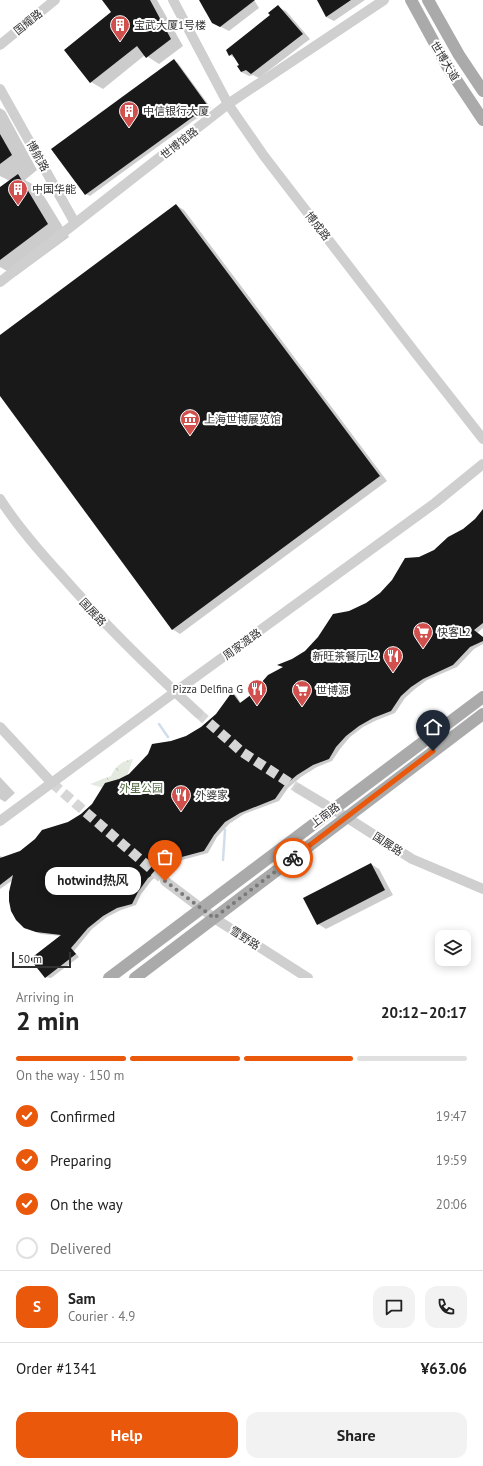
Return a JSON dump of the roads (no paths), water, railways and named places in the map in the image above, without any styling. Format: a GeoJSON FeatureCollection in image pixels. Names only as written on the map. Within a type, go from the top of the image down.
{"type":"FeatureCollection","features":[{"type":"Feature","properties":{"kind":"main road","name":"世博大道"},"geometry":{"type":"LineString","coordinates":[[411,0],[446,66],[483,120]]}},
{"type":"Feature","properties":{"kind":"main road","name":"世博大道"},"geometry":{"type":"LineString","coordinates":[[428,0],[459,55],[483,92]]}},
{"type":"Feature","properties":{"kind":"main road","name":"上南路"},"geometry":{"type":"LineString","coordinates":[[109,978],[483,696]]}},
{"type":"Feature","properties":{"kind":"main road","name":"上南路"},"geometry":{"type":"LineString","coordinates":[[135,978],[483,714]]}},
{"type":"Feature","properties":{"kind":"street","name":"国耀路"},"geometry":{"type":"LineString","coordinates":[[0,45],[55,0]]}},
{"type":"Feature","properties":{"kind":"street","name":"博成路"},"geometry":{"type":"LineString","coordinates":[[173,0],[228,104],[291,191],[430,373],[483,439]]}},
{"type":"Feature","properties":{"kind":"street","name":"世博馆路"},"geometry":{"type":"LineString","coordinates":[[0,282],[228,104],[384,0]]}},
{"type":"Feature","properties":{"kind":"street","name":"博航路"},"geometry":{"type":"LineString","coordinates":[[0,89],[75,223]]}},
{"type":"Feature","properties":{"kind":"street","name":"周家渡路"},"geometry":{"type":"LineString","coordinates":[[0,821],[435,502],[483,464]]}},
{"type":"Feature","properties":{"kind":"street","name":"国展路"},"geometry":{"type":"LineString","coordinates":[[0,499],[24,533],[86,605],[113,633],[198,713]]}},
{"type":"Feature","properties":{"kind":"street"},"geometry":{"type":"LineString","coordinates":[[0,727],[52,783]]}},
{"type":"Feature","properties":{"kind":"street","name":"国展路"},"geometry":{"type":"LineString","coordinates":[[299,789],[412,859],[483,889]]}},
{"type":"Feature","properties":{"kind":"street","name":"雪野路"},"geometry":{"type":"LineString","coordinates":[[165,881],[214,918],[308,978]]}},
{"type":"Feature","properties":{"kind":"waterway"},"geometry":{"type":"LineString","coordinates":[[159,724],[168,737]]}},
{"type":"Feature","properties":{"kind":"waterway"},"geometry":{"type":"LineString","coordinates":[[223,860],[225,830]]}},
{"type":"Feature","properties":{"kind":"tunnel"},"geometry":{"type":"LineString","coordinates":[[198,713],[242,752],[299,789]]}},
{"type":"Feature","properties":{"kind":"tunnel"},"geometry":{"type":"LineString","coordinates":[[52,783],[165,881]]}},
{"type":"Feature","properties":{"kind":"place","name":"宝武大厦1号楼"},"geometry":{"type":"Point","coordinates":[120,42]}},
{"type":"Feature","properties":{"kind":"place","name":"中信银行大厦"},"geometry":{"type":"Point","coordinates":[129,128]}},
{"type":"Feature","properties":{"kind":"place","name":"中国华能"},"geometry":{"type":"Point","coordinates":[18,206]}},
{"type":"Feature","properties":{"kind":"place","name":"上海世博展览馆"},"geometry":{"type":"Point","coordinates":[190,436]}},
{"type":"Feature","properties":{"kind":"place","name":"快客L2"},"geometry":{"type":"Point","coordinates":[423,649]}},
{"type":"Feature","properties":{"kind":"place","name":"新旺茶餐厅L2"},"geometry":{"type":"Point","coordinates":[393,673]}},
{"type":"Feature","properties":{"kind":"place","name":"Pizza Delfina G"},"geometry":{"type":"Point","coordinates":[257,706]}},
{"type":"Feature","properties":{"kind":"place","name":"世博源"},"geometry":{"type":"Point","coordinates":[302,707]}},
{"type":"Feature","properties":{"kind":"place","name":"外婆家"},"geometry":{"type":"Point","coordinates":[181,812]}},
{"type":"Feature","properties":{"kind":"place","name":"hotwind热风"},"geometry":{"type":"Point","coordinates":[165,881]}},
{"type":"Feature","properties":{"kind":"park label","name":"外星公园"},"geometry":{"type":"Point","coordinates":[141,788]}}]}
